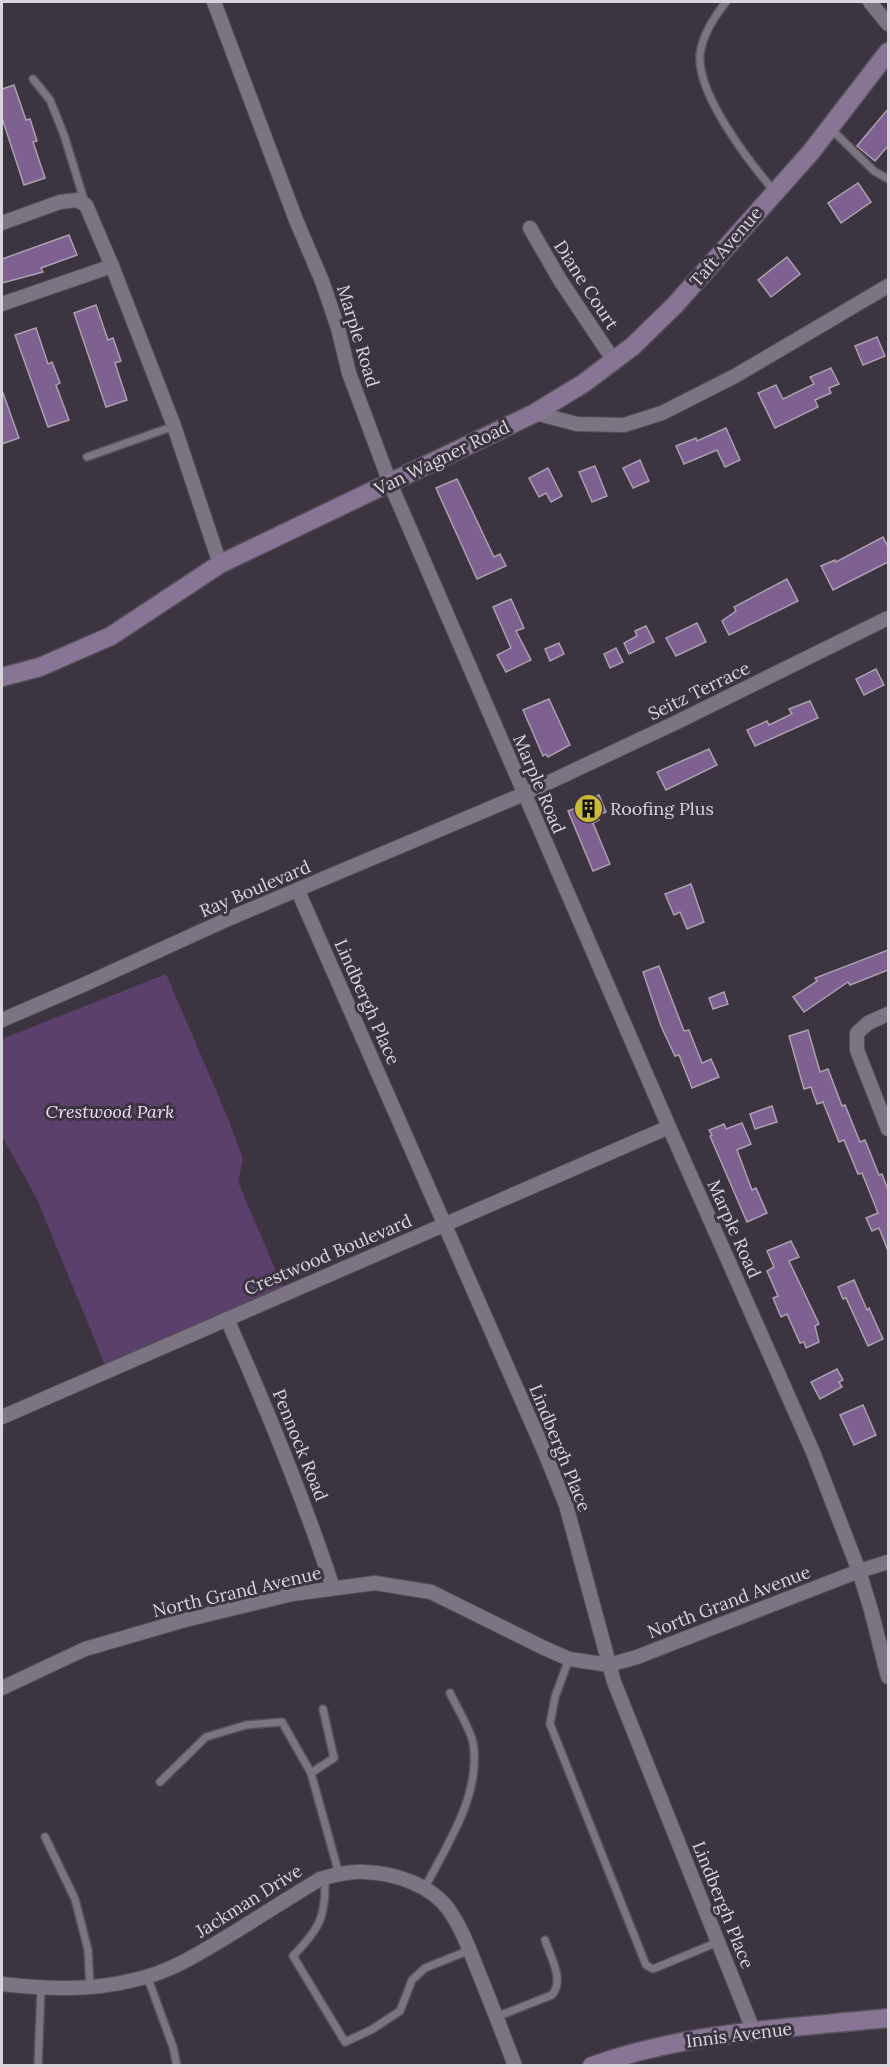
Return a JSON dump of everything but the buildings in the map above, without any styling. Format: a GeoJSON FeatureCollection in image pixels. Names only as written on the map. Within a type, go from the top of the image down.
{"type":"FeatureCollection","features":[{"type":"Feature","properties":{"kind":"street","name":"Marple Road"},"geometry":{"type":"LineString","coordinates":[[214,2],[296,220],[322,281],[338,328],[349,373],[390,483],[669,1127],[813,1452],[859,1571],[872,1610],[888,1677]]}},
{"type":"Feature","properties":{"kind":"street"},"geometry":{"type":"LineString","coordinates":[[870,2],[888,24]]}},
{"type":"Feature","properties":{"kind":"street","name":"Taft Avenue"},"geometry":{"type":"LineString","coordinates":[[535,413],[614,361],[675,305],[830,128],[888,52]]}},
{"type":"Feature","properties":{"kind":"street"},"geometry":{"type":"LineString","coordinates":[[2,223],[60,202],[77,200],[86,205],[174,426],[220,564]]}},
{"type":"Feature","properties":{"kind":"street","name":"Diane Court"},"geometry":{"type":"LineString","coordinates":[[530,228],[560,280],[614,361]]}},
{"type":"Feature","properties":{"kind":"street"},"geometry":{"type":"LineString","coordinates":[[2,304],[112,266]]}},
{"type":"Feature","properties":{"kind":"street"},"geometry":{"type":"LineString","coordinates":[[535,413],[577,424],[624,425],[662,413],[735,376],[888,286]]}},
{"type":"Feature","properties":{"kind":"street","name":"Van Wagner Road"},"geometry":{"type":"LineString","coordinates":[[2,677],[40,667],[111,636],[220,564],[535,413]]}},
{"type":"Feature","properties":{"kind":"street","name":"Seitz Terrace"},"geometry":{"type":"LineString","coordinates":[[524,794],[675,723],[888,618]]}},
{"type":"Feature","properties":{"kind":"street","name":"Ray Boulevard"},"geometry":{"type":"LineString","coordinates":[[2,1020],[228,919],[524,794]]}},
{"type":"Feature","properties":{"kind":"street","name":"Lindbergh Place"},"geometry":{"type":"LineString","coordinates":[[298,891],[566,1505],[614,1682],[754,2032]]}},
{"type":"Feature","properties":{"kind":"street"},"geometry":{"type":"LineString","coordinates":[[888,1014],[868,1023],[857,1034],[857,1050],[888,1129]]}},
{"type":"Feature","properties":{"kind":"street","name":"Crestwood Boulevard"},"geometry":{"type":"LineString","coordinates":[[2,1417],[669,1127]]}},
{"type":"Feature","properties":{"kind":"street","name":"Pennock Road"},"geometry":{"type":"LineString","coordinates":[[228,1319],[273,1424],[314,1529],[333,1588]]}},
{"type":"Feature","properties":{"kind":"street","name":"North Grand Avenue"},"geometry":{"type":"LineString","coordinates":[[2,1688],[85,1649],[195,1617],[292,1594],[375,1583],[431,1592],[569,1659],[609,1665],[637,1657],[859,1571],[888,1562]]}},
{"type":"Feature","properties":{"kind":"street","name":"Jackman Drive"},"geometry":{"type":"LineString","coordinates":[[2,1984],[41,1988],[90,1987],[136,1980],[166,1970],[197,1955],[320,1879],[364,1872],[392,1875],[424,1889],[437,1897],[450,1910],[470,1950],[515,2066]]}},
{"type":"Feature","properties":{"kind":"street","name":"Innis Avenue"},"geometry":{"type":"LineString","coordinates":[[592,2066],[673,2044],[754,2032],[888,2018]]}},
{"type":"Feature","properties":{"kind":"lane"},"geometry":{"type":"LineString","coordinates":[[726,2],[706,32],[700,56],[706,85],[711,100],[751,165],[775,192]]}},
{"type":"Feature","properties":{"kind":"lane"},"geometry":{"type":"LineString","coordinates":[[33,79],[50,100],[64,135],[86,205]]}},
{"type":"Feature","properties":{"kind":"lane"},"geometry":{"type":"LineString","coordinates":[[830,128],[874,171],[888,179]]}},
{"type":"Feature","properties":{"kind":"lane"},"geometry":{"type":"LineString","coordinates":[[87,457],[174,426]]}},
{"type":"Feature","properties":{"kind":"lane"},"geometry":{"type":"LineString","coordinates":[[569,1659],[555,1697],[550,1724],[646,1965],[653,1969],[718,1942]]}},
{"type":"Feature","properties":{"kind":"lane"},"geometry":{"type":"LineString","coordinates":[[424,1889],[464,1813],[473,1779],[473,1742],[450,1693]]}},
{"type":"Feature","properties":{"kind":"lane"},"geometry":{"type":"LineString","coordinates":[[311,1773],[334,1758],[323,1709]]}},
{"type":"Feature","properties":{"kind":"lane"},"geometry":{"type":"LineString","coordinates":[[160,1782],[206,1737],[246,1725],[282,1722],[311,1773],[332,1876],[321,1919],[308,1940],[293,1956],[345,2042],[371,2030],[400,2011],[412,1980],[425,1968],[470,1950]]}},
{"type":"Feature","properties":{"kind":"lane"},"geometry":{"type":"LineString","coordinates":[[45,1837],[75,1899],[88,1950],[90,1987]]}},
{"type":"Feature","properties":{"kind":"lane"},"geometry":{"type":"LineString","coordinates":[[496,2017],[552,1995],[556,1990],[558,1979],[545,1940]]}},
{"type":"Feature","properties":{"kind":"lane"},"geometry":{"type":"LineString","coordinates":[[147,1976],[174,2047],[177,2066]]}},
{"type":"Feature","properties":{"kind":"lane"},"geometry":{"type":"LineString","coordinates":[[38,2066],[41,1988]]}},
{"type":"Feature","properties":{"kind":"green space","name":"Crestwood Park"},"geometry":{"type":"Polygon","coordinates":[[[166,974],[229,1121],[243,1159],[238,1182],[284,1290],[105,1365],[37,1199],[2,1136],[2,1039],[166,974]]]}},
{"type":"Feature","properties":{"kind":"place","name":"Roofing Plus"},"geometry":{"type":"Point","coordinates":[589,809]}}]}
